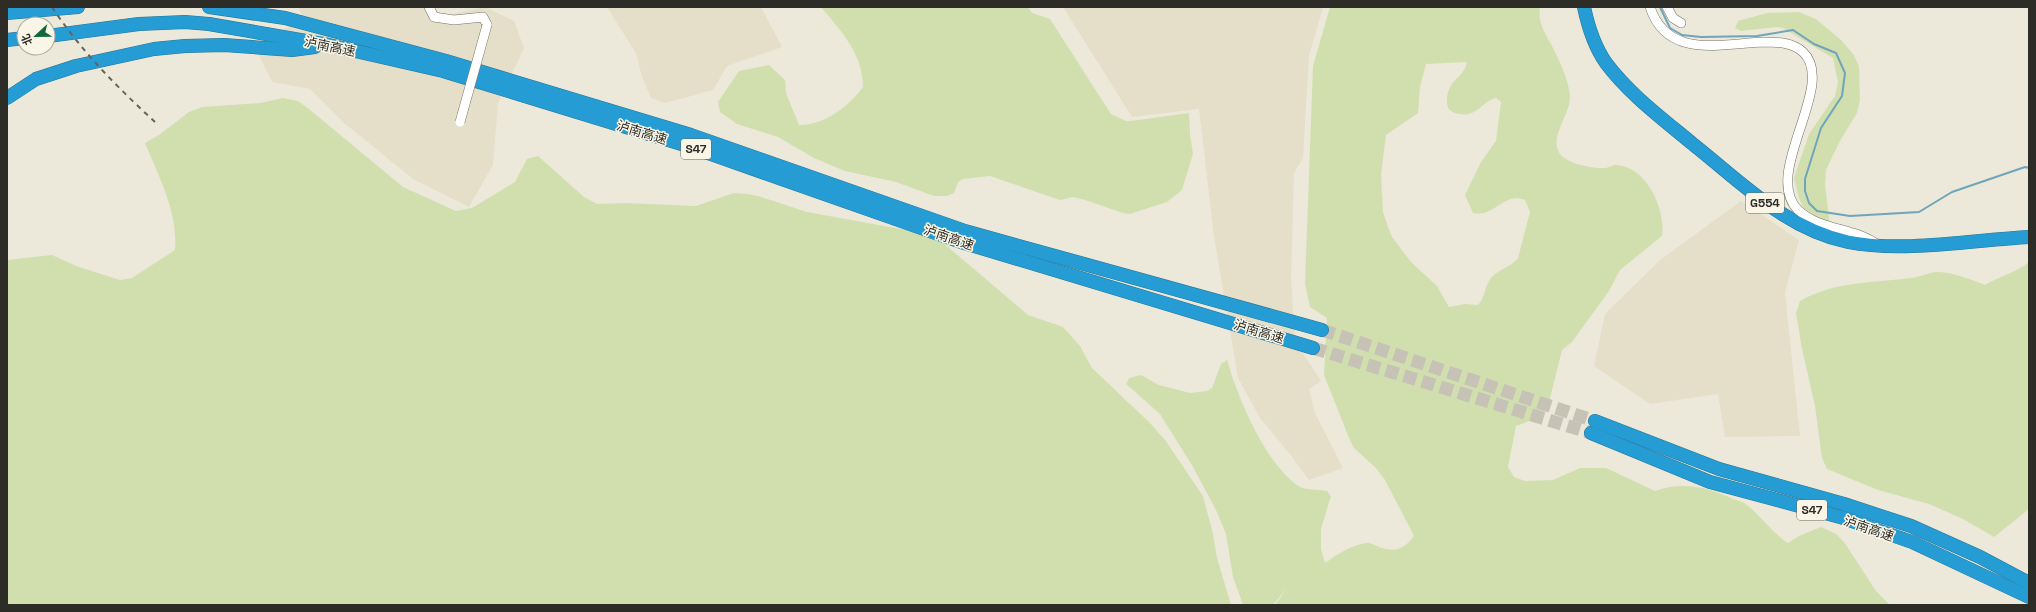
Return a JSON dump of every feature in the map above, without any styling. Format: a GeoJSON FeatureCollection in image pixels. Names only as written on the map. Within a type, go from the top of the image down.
{"type":"FeatureCollection","features":[{"type":"Feature","properties":{"kind":"highway"},"geometry":{"type":"LineString","coordinates":[[7,13],[78,7]]}},
{"type":"Feature","properties":{"kind":"highway","name":"泸南高速"},"geometry":{"type":"LineString","coordinates":[[209,7],[285,18],[446,60],[684,132],[965,231],[1322,330]]}},
{"type":"Feature","properties":{"kind":"highway"},"geometry":{"type":"LineString","coordinates":[[258,7],[285,18]]}},
{"type":"Feature","properties":{"kind":"highway","name":"G554"},"geometry":{"type":"LineString","coordinates":[[1584,7],[1595,45],[1616,75],[1638,98],[1742,185],[1784,216],[1809,229],[1839,240],[1878,245],[1924,244],[2029,237]]}},
{"type":"Feature","properties":{"kind":"highway","name":"泸南高速"},"geometry":{"type":"LineString","coordinates":[[56,36],[112,26],[185,22],[209,24],[329,45],[443,72],[688,146],[961,242],[1313,348]]}},
{"type":"Feature","properties":{"kind":"highway"},"geometry":{"type":"LineString","coordinates":[[7,88],[76,66],[162,48],[224,45],[292,50],[329,45]]}},
{"type":"Feature","properties":{"kind":"highway"},"geometry":{"type":"LineString","coordinates":[[7,98],[36,79]]}},
{"type":"Feature","properties":{"kind":"highway","name":"泸南高速"},"geometry":{"type":"LineString","coordinates":[[2029,583],[1980,557],[1910,526],[1844,504],[1719,469],[1593,427],[1710,482],[1840,517],[1912,542],[2029,597]]}},
{"type":"Feature","properties":{"kind":"street"},"geometry":{"type":"LineString","coordinates":[[429,7],[434,17],[454,20],[483,17],[486,25],[460,122]]}},
{"type":"Feature","properties":{"kind":"street"},"geometry":{"type":"LineString","coordinates":[[1650,7],[1658,24],[1664,31],[1682,43],[1705,45],[1778,42],[1793,45],[1804,52],[1811,64],[1812,80],[1789,169],[1788,185],[1790,199],[1798,210],[1810,218],[1862,235],[1878,245]]}},
{"type":"Feature","properties":{"kind":"street"},"geometry":{"type":"LineString","coordinates":[[1667,7],[1673,18],[1681,23]]}},
{"type":"Feature","properties":{"kind":"shaded area"},"geometry":{"type":"Polygon","coordinates":[[[298,7],[435,7],[437,17],[485,7],[514,21],[524,48],[498,103],[493,165],[469,207],[413,179],[343,122],[310,89],[272,82],[255,47],[303,17],[298,7]]]}},
{"type":"Feature","properties":{"kind":"shaded area"},"geometry":{"type":"Polygon","coordinates":[[[607,7],[761,7],[782,47],[727,66],[713,90],[665,103],[651,98],[642,77],[636,53],[607,7]]]}},
{"type":"Feature","properties":{"kind":"shaded area"},"geometry":{"type":"Polygon","coordinates":[[[1063,7],[1323,7],[1309,56],[1303,158],[1294,173],[1291,279],[1295,341],[1321,381],[1309,389],[1315,413],[1343,468],[1309,480],[1260,418],[1238,378],[1214,236],[1199,109],[1132,117],[1063,7]]]}},
{"type":"Feature","properties":{"kind":"shaded area"},"geometry":{"type":"Polygon","coordinates":[[[1741,201],[1799,240],[1785,293],[1800,436],[1725,437],[1718,394],[1650,404],[1594,366],[1605,314],[1660,260],[1741,201]]]}},
{"type":"Feature","properties":{"kind":"green space"},"geometry":{"type":"Polygon","coordinates":[[[821,7],[1028,7],[1032,13],[1050,19],[1111,114],[1126,121],[1131,121],[1189,113],[1193,154],[1182,190],[1167,202],[1130,214],[1073,197],[1060,200],[990,176],[963,179],[958,182],[954,193],[947,196],[934,196],[896,182],[845,171],[814,158],[778,137],[737,124],[720,112],[718,102],[739,71],[769,65],[785,80],[786,93],[799,125],[818,122],[835,114],[857,94],[863,87],[862,75],[855,54],[843,34],[821,7]]]}},
{"type":"Feature","properties":{"kind":"green space"},"geometry":{"type":"Polygon","coordinates":[[[1330,7],[1540,7],[1540,16],[1544,32],[1563,69],[1570,96],[1567,110],[1558,133],[1557,147],[1560,154],[1569,161],[1588,167],[1606,168],[1616,165],[1628,168],[1637,173],[1645,181],[1657,203],[1661,214],[1662,236],[1620,270],[1609,291],[1572,342],[1562,350],[1547,410],[1537,418],[1516,426],[1508,467],[1514,477],[1525,481],[1553,480],[1580,468],[1606,468],[1655,491],[1675,486],[1685,486],[1714,491],[1746,504],[1777,535],[1788,543],[1799,536],[1821,527],[1836,534],[1844,542],[1876,591],[1890,605],[1275,605],[1287,588],[1273,605],[1243,605],[1233,577],[1226,534],[1216,510],[1193,467],[1160,414],[1126,384],[1129,378],[1141,375],[1159,385],[1190,393],[1207,391],[1212,388],[1221,364],[1227,360],[1245,410],[1263,445],[1274,461],[1285,474],[1300,487],[1327,491],[1331,496],[1321,529],[1321,549],[1325,563],[1345,550],[1361,544],[1370,543],[1390,550],[1399,549],[1407,544],[1414,536],[1385,480],[1376,468],[1354,448],[1324,375],[1327,318],[1310,307],[1305,284],[1313,66],[1330,7]],[[1467,62],[1426,64],[1420,87],[1418,113],[1386,135],[1381,174],[1383,212],[1392,237],[1411,262],[1437,286],[1449,307],[1465,304],[1478,305],[1481,302],[1489,280],[1518,258],[1530,212],[1525,200],[1518,198],[1505,201],[1487,212],[1480,214],[1473,213],[1465,195],[1481,162],[1496,141],[1501,102],[1496,98],[1492,99],[1473,113],[1469,114],[1457,114],[1450,110],[1447,100],[1450,87],[1465,68],[1467,62]]]}},
{"type":"Feature","properties":{"kind":"green space"},"geometry":{"type":"Polygon","coordinates":[[[1799,12],[1816,19],[1841,40],[1854,55],[1859,66],[1860,100],[1857,113],[1840,141],[1826,170],[1825,184],[1830,226],[1806,214],[1799,198],[1794,178],[1809,134],[1835,96],[1838,82],[1833,58],[1783,28],[1777,27],[1741,31],[1735,28],[1738,21],[1767,13],[1799,12]]]}},
{"type":"Feature","properties":{"kind":"green space"},"geometry":{"type":"Polygon","coordinates":[[[283,98],[298,101],[309,109],[403,187],[456,211],[472,208],[515,182],[527,159],[538,156],[584,197],[597,204],[625,203],[696,206],[734,193],[747,194],[758,196],[807,212],[934,235],[1028,315],[1063,327],[1080,346],[1092,368],[1150,423],[1165,440],[1203,496],[1213,534],[1217,558],[1231,605],[7,605],[7,260],[52,255],[76,266],[120,280],[132,278],[175,250],[174,222],[171,208],[145,143],[159,135],[189,112],[202,107],[260,103],[283,98]]]}},
{"type":"Feature","properties":{"kind":"green space"},"geometry":{"type":"Polygon","coordinates":[[[2029,262],[2029,509],[1994,537],[1963,519],[1929,504],[1878,490],[1827,469],[1822,458],[1815,406],[1802,349],[1796,313],[1800,301],[1813,294],[1840,286],[1911,278],[1935,272],[1957,275],[1985,285],[2019,269],[2029,262]]]}},
{"type":"Feature","properties":{"kind":"waterway"},"geometry":{"type":"LineString","coordinates":[[1660,7],[1670,28],[1682,35],[1701,37],[1757,36],[1793,30],[1814,44],[1836,53],[1845,73],[1842,96],[1821,128],[1805,179],[1805,191],[1809,203],[1817,211],[1850,216],[1919,212],[1952,192],[2025,167],[2029,168]]}},
{"type":"Feature","properties":{"kind":"tunnel"},"geometry":{"type":"LineString","coordinates":[[1322,330],[1595,421]]}},
{"type":"Feature","properties":{"kind":"tunnel"},"geometry":{"type":"LineString","coordinates":[[1313,348],[1591,433]]}},
{"type":"Feature","properties":{"kind":"railway"},"geometry":{"type":"LineString","coordinates":[[52,7],[75,39],[100,68],[155,122]]}}]}
